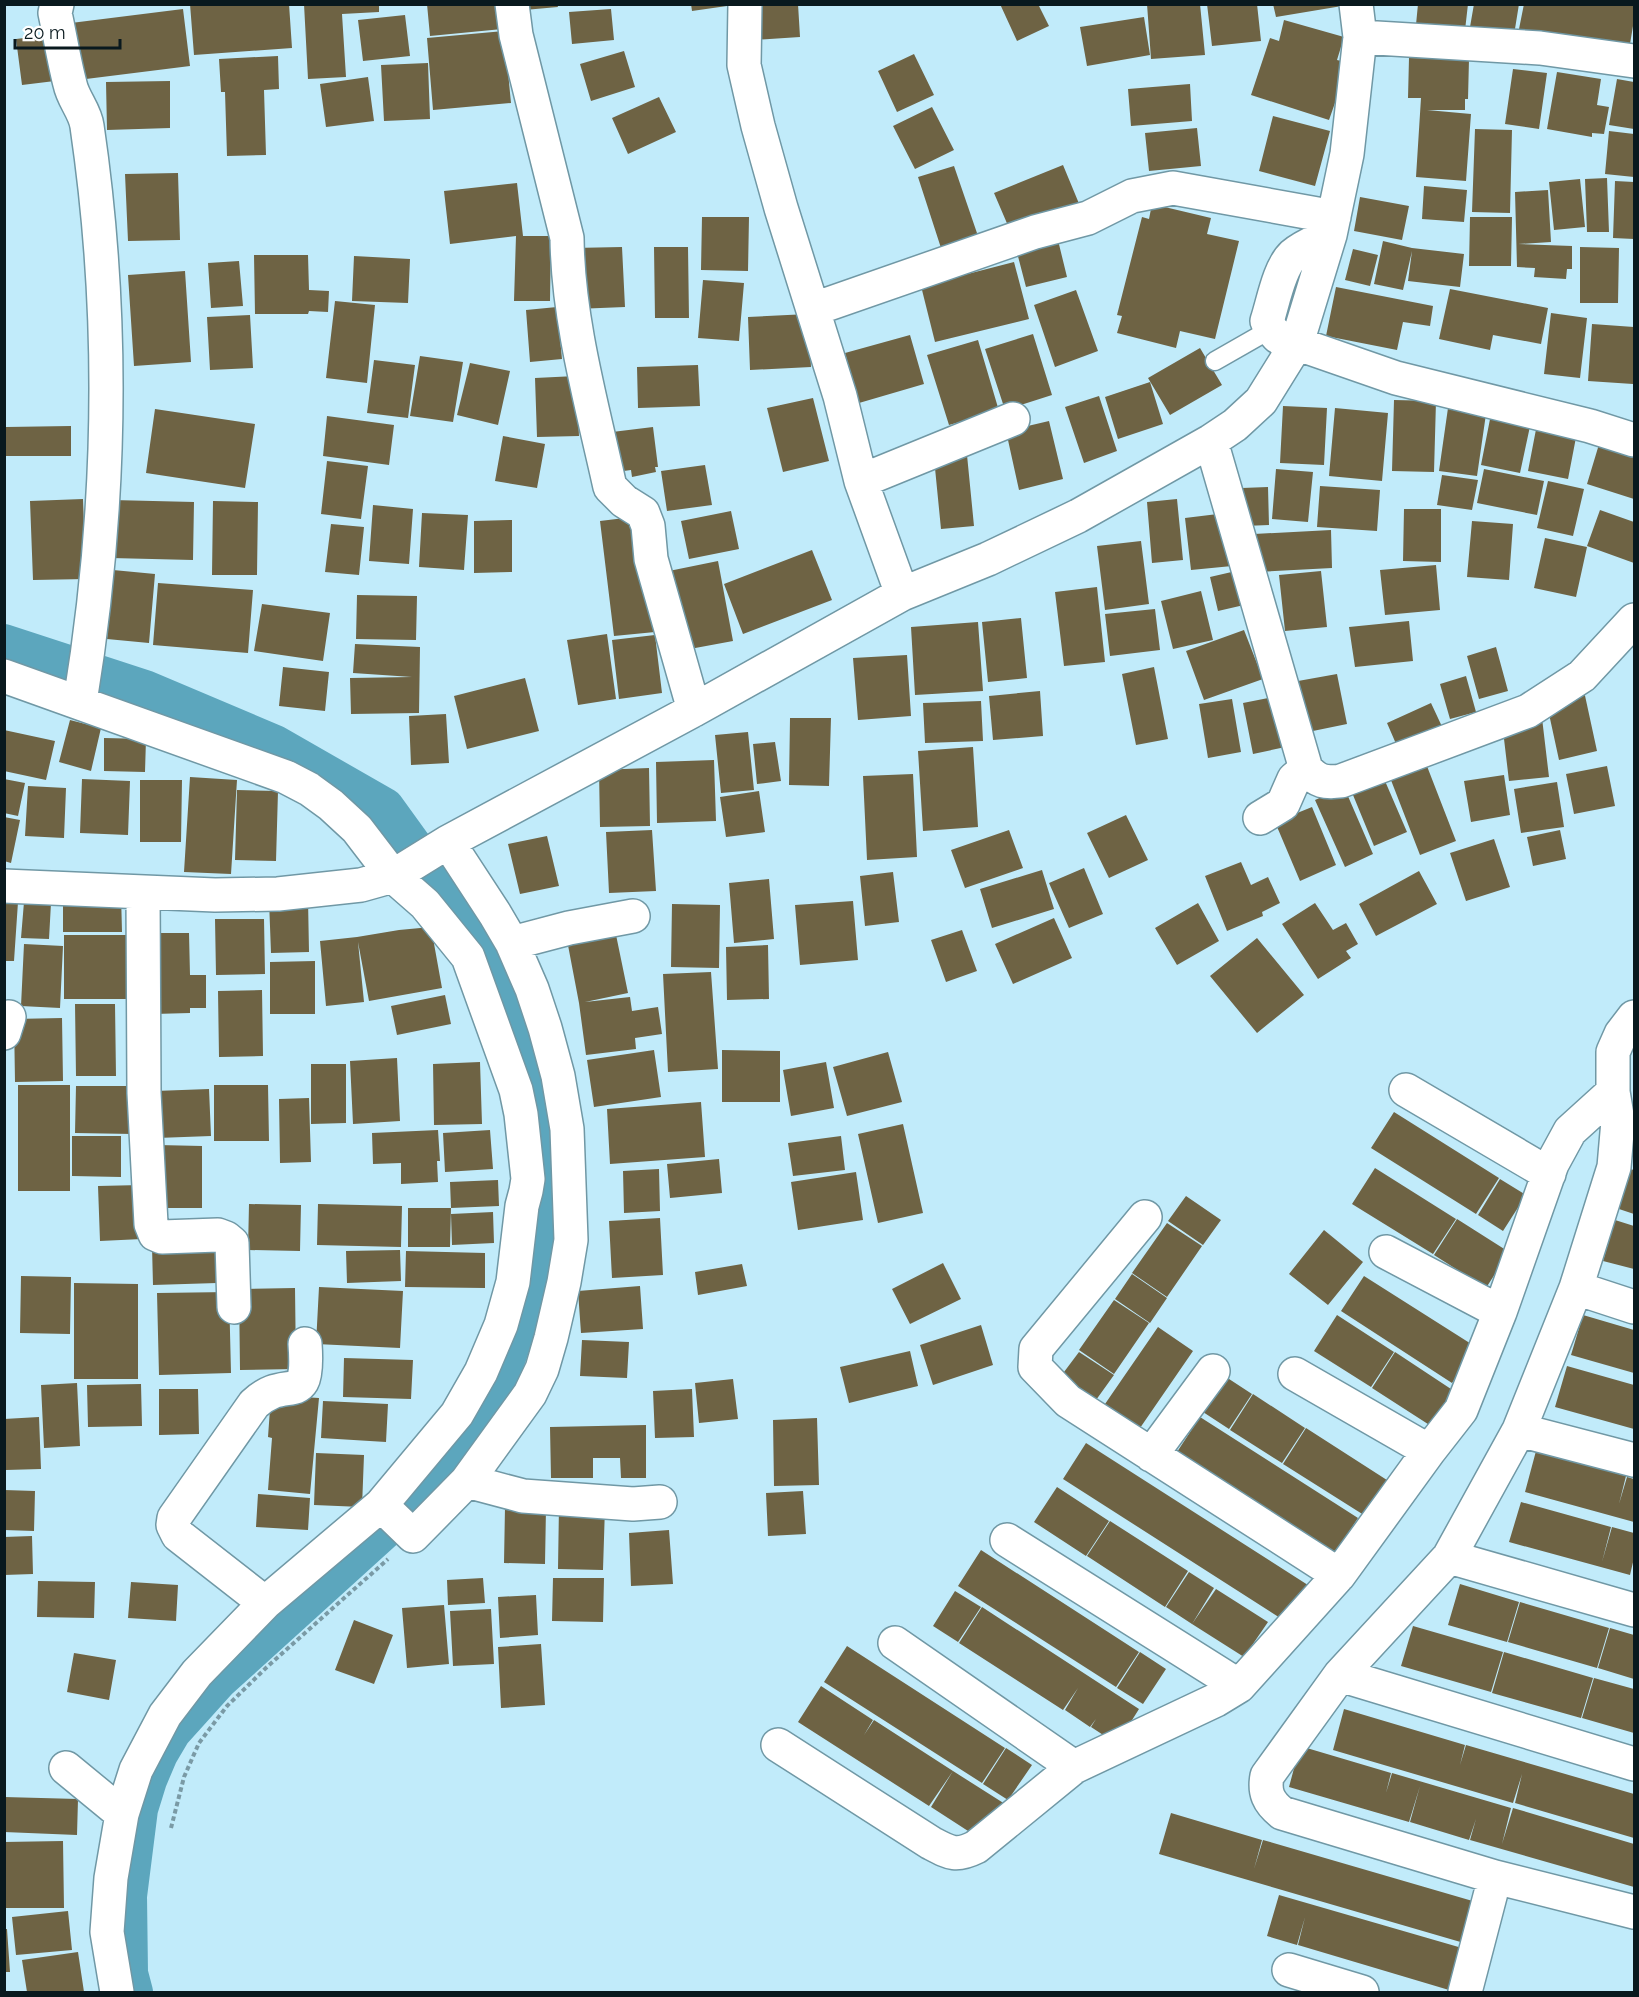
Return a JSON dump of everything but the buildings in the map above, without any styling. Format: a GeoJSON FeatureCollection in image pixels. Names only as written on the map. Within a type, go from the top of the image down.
{"type":"FeatureCollection","features":[{"type":"Feature","properties":{"kind":"street"},"geometry":{"type":"LineString","coordinates":[[57,4],[56,13],[70,87],[87,123],[105,294],[104,476],[83,683]]}},
{"type":"Feature","properties":{"kind":"street"},"geometry":{"type":"LineString","coordinates":[[512,4],[516,35],[567,238],[567,264],[582,361],[610,487],[624,501],[643,513],[648,526],[651,559],[694,710]]}},
{"type":"Feature","properties":{"kind":"street"},"geometry":{"type":"LineString","coordinates":[[745,4],[744,65],[781,208],[840,396],[861,481],[902,594]]}},
{"type":"Feature","properties":{"kind":"street"},"geometry":{"type":"LineString","coordinates":[[1356,4],[1360,37],[1347,154],[1332,226],[1291,257],[1284,266],[1267,321],[1284,336],[1396,378],[1590,426],[1635,440]]}},
{"type":"Feature","properties":{"kind":"street"},"geometry":{"type":"LineString","coordinates":[[1360,37],[1540,48],[1635,61]]}},
{"type":"Feature","properties":{"kind":"street"},"geometry":{"type":"LineString","coordinates":[[814,309],[1035,232],[1088,218],[1132,196],[1173,188],[1332,226]]}},
{"type":"Feature","properties":{"kind":"street"},"geometry":{"type":"LineString","coordinates":[[4,886],[215,895],[278,894],[361,885],[419,860],[902,594],[988,559],[1077,516],[1211,441],[1235,425],[1261,401],[1284,336]]}},
{"type":"Feature","properties":{"kind":"street"},"geometry":{"type":"LineString","coordinates":[[861,481],[1013,419]]}},
{"type":"Feature","properties":{"kind":"street"},"geometry":{"type":"LineString","coordinates":[[1211,441],[1306,769],[1314,778],[1324,783],[1341,782],[1528,711],[1582,676],[1635,620]]}},
{"type":"Feature","properties":{"kind":"street"},"geometry":{"type":"LineString","coordinates":[[4,676],[83,683],[286,777],[309,789],[331,805],[357,829],[419,860],[495,914],[512,944],[532,989],[558,1076],[567,1129],[571,1240],[564,1282],[542,1369],[530,1394],[467,1481],[396,1520],[265,1603],[197,1673],[165,1715],[136,1770],[122,1814],[111,1878],[107,1932],[117,1992]]}},
{"type":"Feature","properties":{"kind":"street"},"geometry":{"type":"LineString","coordinates":[[1260,818],[1283,804],[1294,779],[1306,769]]}},
{"type":"Feature","properties":{"kind":"street"},"geometry":{"type":"LineString","coordinates":[[396,1520],[481,1372],[501,1325],[513,1282],[522,1206],[528,1179],[516,1090],[468,957],[424,904],[419,860]]}},
{"type":"Feature","properties":{"kind":"street"},"geometry":{"type":"LineString","coordinates":[[143,892],[144,1093],[151,1224],[155,1234],[162,1237],[218,1235],[226,1238],[231,1243],[234,1307]]}},
{"type":"Feature","properties":{"kind":"street"},"geometry":{"type":"LineString","coordinates":[[512,944],[569,928],[633,916]]}},
{"type":"Feature","properties":{"kind":"street"},"geometry":{"type":"LineString","coordinates":[[1635,1017],[1621,1034],[1613,1052],[1613,1092],[1625,1146],[1614,1167],[1576,1288],[1519,1430],[1449,1557],[1340,1675],[1267,1776],[1265,1789],[1272,1805],[1282,1813],[1495,1876],[1635,1912]]}},
{"type":"Feature","properties":{"kind":"street"},"geometry":{"type":"LineString","coordinates":[[1406,1090],[1549,1174]]}},
{"type":"Feature","properties":{"kind":"street"},"geometry":{"type":"LineString","coordinates":[[778,1745],[931,1843],[950,1853],[963,1854],[976,1847],[1074,1767],[1216,1700],[1239,1686],[1339,1575],[1461,1410],[1500,1312],[1552,1164],[1570,1131],[1613,1092]]}},
{"type":"Feature","properties":{"kind":"street"},"geometry":{"type":"LineString","coordinates":[[1145,1217],[1036,1349],[1035,1367],[1068,1401],[1339,1575]]}},
{"type":"Feature","properties":{"kind":"street"},"geometry":{"type":"LineString","coordinates":[[1386,1252],[1500,1312]]}},
{"type":"Feature","properties":{"kind":"street"},"geometry":{"type":"LineString","coordinates":[[1576,1288],[1635,1306]]}},
{"type":"Feature","properties":{"kind":"street"},"geometry":{"type":"LineString","coordinates":[[265,1603],[178,1535],[173,1525],[174,1518],[254,1404],[273,1391],[298,1388],[302,1384],[306,1371],[305,1344]]}},
{"type":"Feature","properties":{"kind":"street"},"geometry":{"type":"LineString","coordinates":[[1151,1455],[1213,1371]]}},
{"type":"Feature","properties":{"kind":"street"},"geometry":{"type":"LineString","coordinates":[[1295,1374],[1429,1451]]}},
{"type":"Feature","properties":{"kind":"street"},"geometry":{"type":"LineString","coordinates":[[1519,1430],[1635,1460]]}},
{"type":"Feature","properties":{"kind":"street"},"geometry":{"type":"LineString","coordinates":[[467,1481],[523,1496],[633,1504],[660,1502]]}},
{"type":"Feature","properties":{"kind":"street"},"geometry":{"type":"LineString","coordinates":[[1007,1540],[1239,1686]]}},
{"type":"Feature","properties":{"kind":"street"},"geometry":{"type":"LineString","coordinates":[[1449,1557],[1635,1610]]}},
{"type":"Feature","properties":{"kind":"street"},"geometry":{"type":"LineString","coordinates":[[895,1643],[1074,1767]]}},
{"type":"Feature","properties":{"kind":"street"},"geometry":{"type":"LineString","coordinates":[[1340,1675],[1635,1764]]}},
{"type":"Feature","properties":{"kind":"street"},"geometry":{"type":"LineString","coordinates":[[66,1768],[122,1814]]}},
{"type":"Feature","properties":{"kind":"street"},"geometry":{"type":"LineString","coordinates":[[1465,1992],[1495,1876]]}},
{"type":"Feature","properties":{"kind":"street"},"geometry":{"type":"LineString","coordinates":[[1288,1971],[1362,1992]]}},
{"type":"Feature","properties":{"kind":"lane"},"geometry":{"type":"LineString","coordinates":[[1215,361],[1284,336]]}},
{"type":"Feature","properties":{"kind":"path"},"geometry":{"type":"LineString","coordinates":[[171,1828],[184,1777],[199,1743],[227,1706],[292,1644],[396,1520]]}},
{"type":"Feature","properties":{"kind":"waterway"},"geometry":{"type":"LineString","coordinates":[[4,643],[145,689],[275,744],[385,807],[500,966],[546,1131],[536,1275],[487,1414],[421,1497],[218,1681],[172,1732],[159,1754],[139,1809],[128,1896],[129,1973],[134,1992]]}}]}
